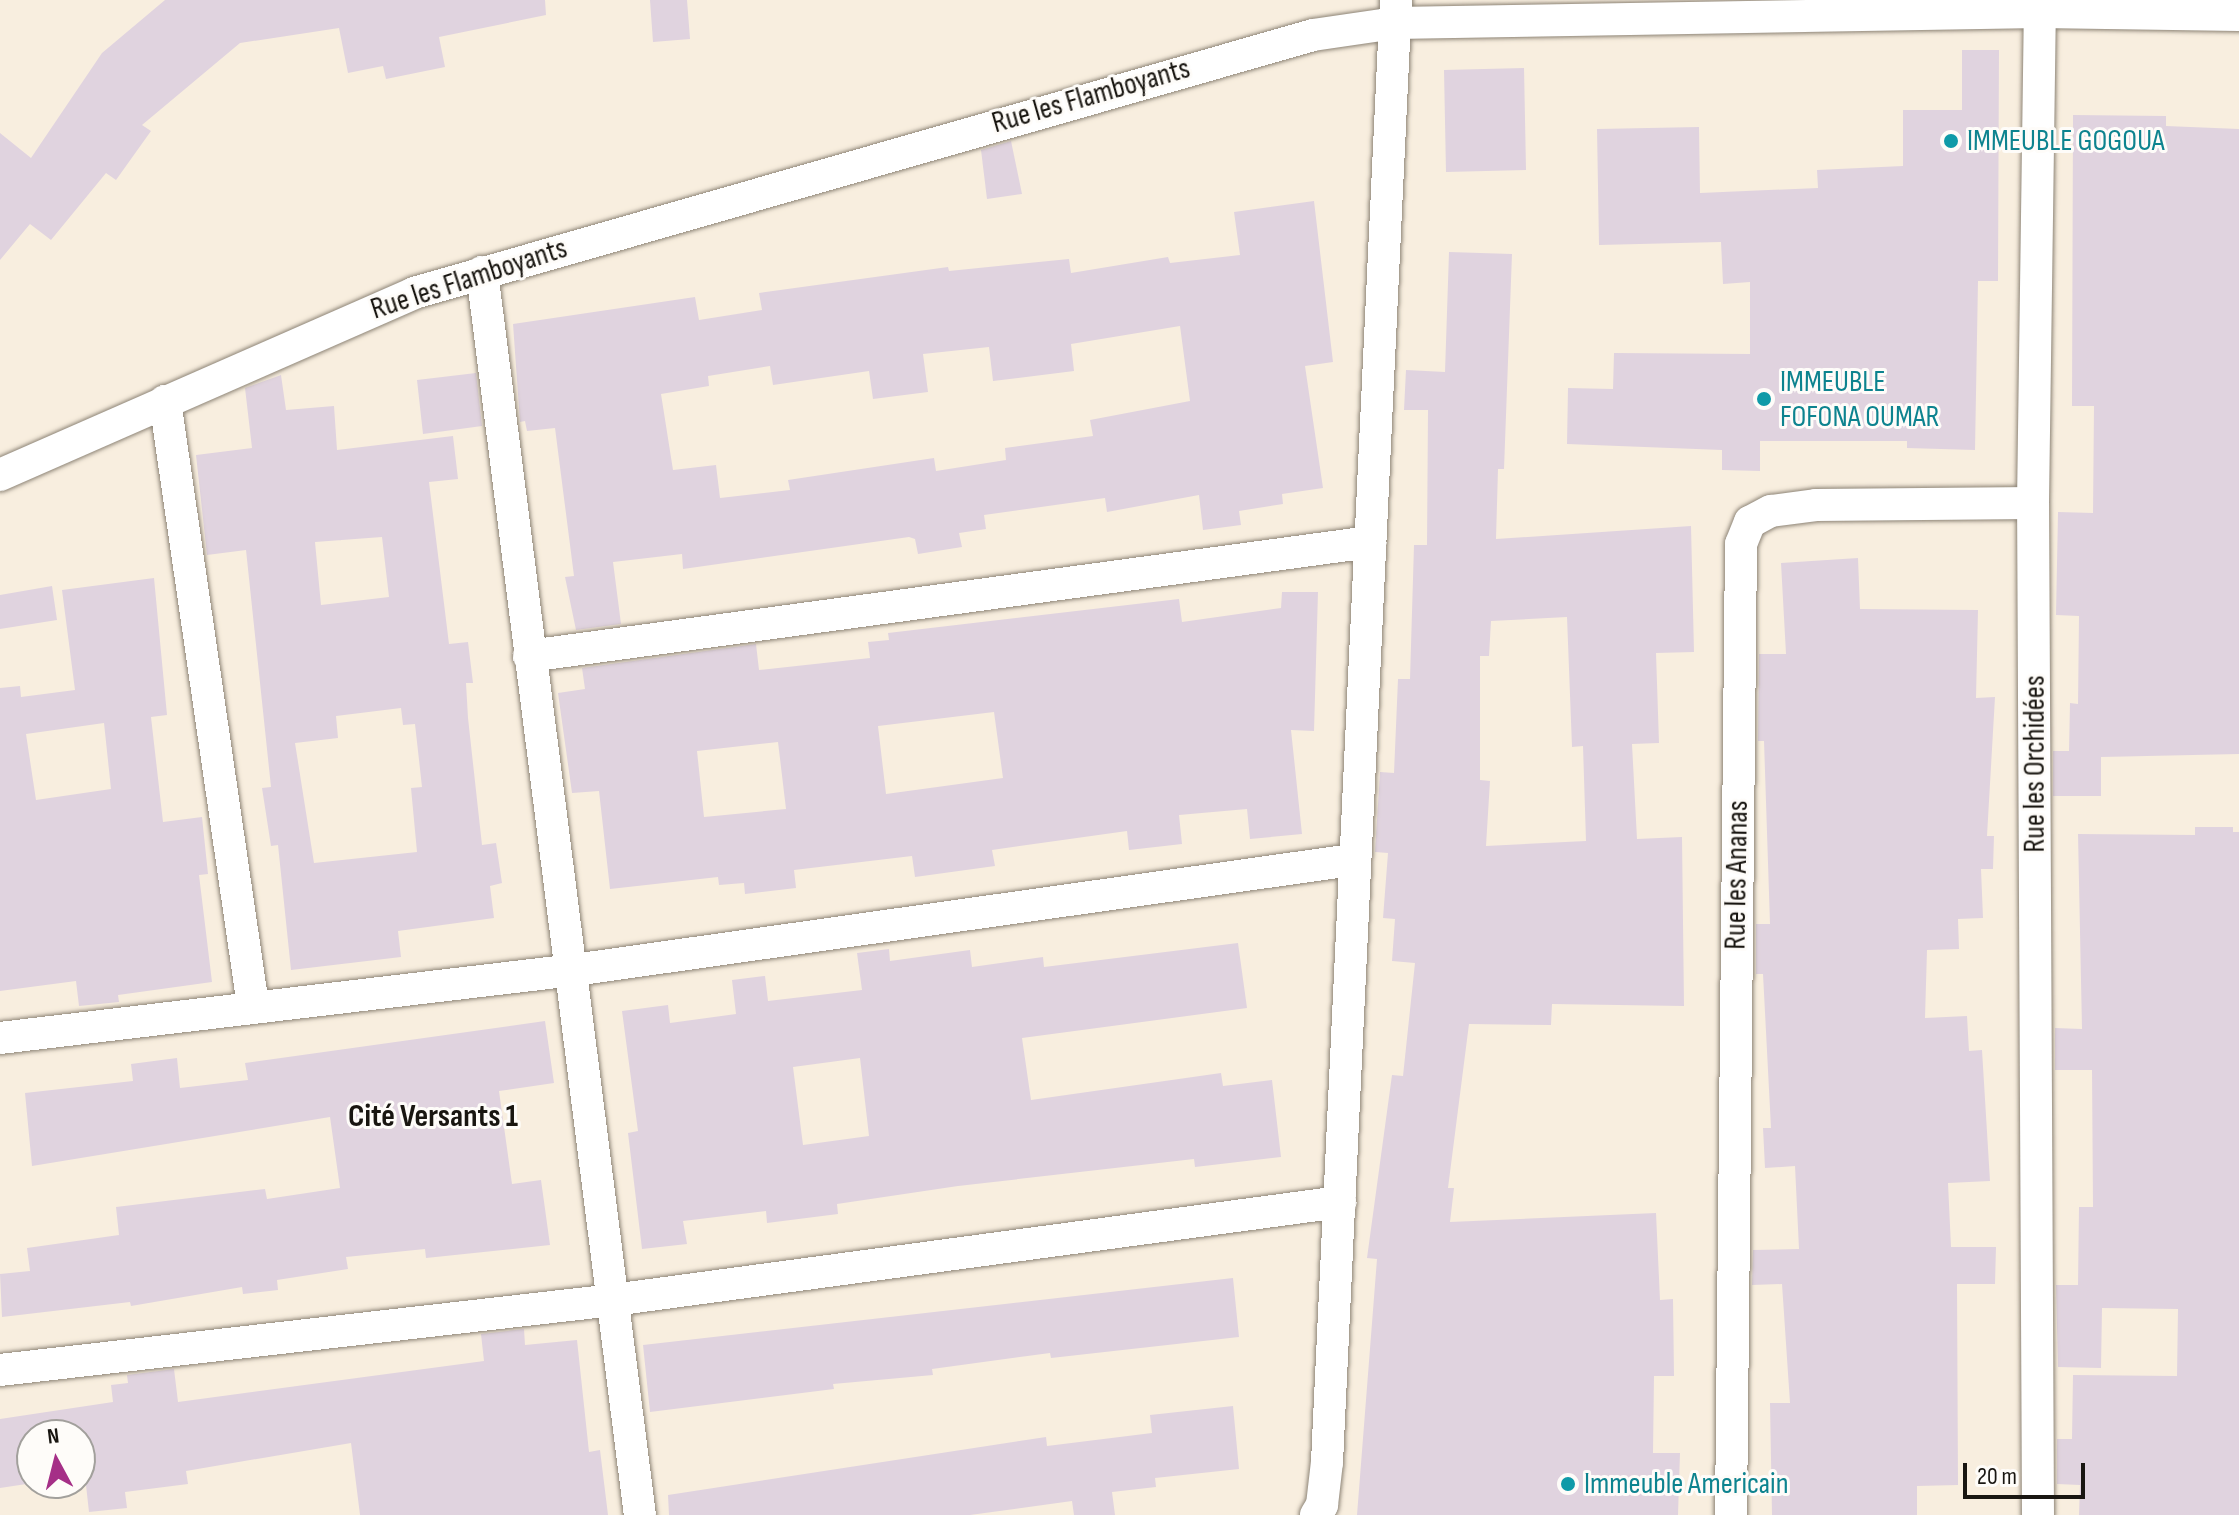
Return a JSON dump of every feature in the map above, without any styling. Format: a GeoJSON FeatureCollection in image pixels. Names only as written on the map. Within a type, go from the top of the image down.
{"type":"FeatureCollection","features":[{"type":"Feature","properties":{"kind":"street","name":"Rue les Flamboyants"},"geometry":{"type":"LineString","coordinates":[[0,475],[327,327],[482,272],[1221,58],[1395,12],[2239,15]]}},
{"type":"Feature","properties":{"kind":"street"},"geometry":{"type":"LineString","coordinates":[[1316,1515],[1322,1505],[1327,1462],[1352,860],[1395,12]]}},
{"type":"Feature","properties":{"kind":"street","name":"Rue les Orchidées"},"geometry":{"type":"LineString","coordinates":[[2038,1515],[2033,503],[2040,12]]}},
{"type":"Feature","properties":{"kind":"street"},"geometry":{"type":"LineString","coordinates":[[482,272],[529,656],[574,970],[640,1515]]}},
{"type":"Feature","properties":{"kind":"street"},"geometry":{"type":"LineString","coordinates":[[165,401],[253,1006]]}},
{"type":"Feature","properties":{"kind":"street","name":"Rue les Ananas"},"geometry":{"type":"LineString","coordinates":[[1731,1515],[1741,544],[1750,522],[1771,511],[1816,505],[2033,503]]}},
{"type":"Feature","properties":{"kind":"street"},"geometry":{"type":"LineString","coordinates":[[529,656],[1370,542]]}},
{"type":"Feature","properties":{"kind":"street"},"geometry":{"type":"LineString","coordinates":[[0,1038],[574,970],[1352,860]]}},
{"type":"Feature","properties":{"kind":"street"},"geometry":{"type":"LineString","coordinates":[[0,1370],[613,1300],[1340,1202]]}},
{"type":"Feature","properties":{"kind":"building"},"geometry":{"type":"Polygon","coordinates":[[[165,0],[545,0],[546,15],[439,37],[445,67],[386,79],[383,66],[348,73],[339,28],[240,43],[142,125],[151,131],[116,180],[106,173],[51,240],[30,224],[0,260],[0,133],[31,158],[102,53],[165,0]]]}},
{"type":"Feature","properties":{"kind":"building"},"geometry":{"type":"Polygon","coordinates":[[[650,0],[687,0],[690,39],[653,42],[650,0]]]}},
{"type":"Feature","properties":{"kind":"building"},"geometry":{"type":"Polygon","coordinates":[[[1962,50],[1999,50],[1998,281],[1978,281],[1975,450],[1907,448],[1907,441],[1760,441],[1760,471],[1722,470],[1722,450],[1567,444],[1568,388],[1613,389],[1614,353],[1750,354],[1750,282],[1723,284],[1721,242],[1599,245],[1597,129],[1699,127],[1700,193],[1818,188],[1817,170],[1903,166],[1903,110],[1962,110],[1962,50]]]}},
{"type":"Feature","properties":{"kind":"building"},"geometry":{"type":"Polygon","coordinates":[[[1524,68],[1526,170],[1446,172],[1444,70],[1524,68]]]}},
{"type":"Feature","properties":{"kind":"building"},"geometry":{"type":"Polygon","coordinates":[[[2073,115],[2166,116],[2166,126],[2239,129],[2239,754],[2101,757],[2101,796],[2053,796],[2053,751],[2069,751],[2070,703],[2078,704],[2079,616],[2056,615],[2058,512],[2093,513],[2094,406],[2072,406],[2073,115]]]}},
{"type":"Feature","properties":{"kind":"building"},"geometry":{"type":"Polygon","coordinates":[[[1011,141],[1022,194],[987,199],[981,150],[1011,141]]]}},
{"type":"Feature","properties":{"kind":"building"},"geometry":{"type":"Polygon","coordinates":[[[1314,201],[1333,362],[1305,366],[1323,488],[1282,494],[1283,504],[1239,511],[1241,525],[1203,530],[1199,495],[1107,512],[1105,498],[984,515],[986,529],[959,533],[962,547],[918,554],[915,539],[909,537],[683,569],[682,554],[613,562],[621,624],[576,630],[565,577],[574,576],[555,428],[527,431],[525,421],[520,422],[513,324],[695,297],[699,320],[762,310],[759,293],[948,267],[949,271],[1069,259],[1071,273],[1168,257],[1170,263],[1240,255],[1234,212],[1314,201]],[[1180,326],[1071,344],[1074,371],[993,381],[989,347],[923,354],[928,392],[873,399],[869,371],[773,385],[770,366],[708,376],[709,386],[661,394],[673,470],[716,465],[720,498],[790,490],[788,480],[934,458],[936,471],[1006,460],[1005,448],[1093,436],[1090,420],[1190,401],[1180,326]]]}},
{"type":"Feature","properties":{"kind":"building"},"geometry":{"type":"Polygon","coordinates":[[[1449,252],[1512,254],[1504,469],[1498,469],[1496,539],[1691,526],[1694,652],[1656,653],[1659,743],[1632,744],[1637,839],[1682,837],[1684,1006],[1552,1004],[1551,1025],[1469,1024],[1448,1188],[1454,1188],[1450,1222],[1656,1213],[1660,1300],[1673,1299],[1674,1376],[1654,1376],[1653,1453],[1680,1453],[1678,1515],[1357,1515],[1377,1259],[1367,1258],[1392,1075],[1403,1076],[1415,963],[1392,961],[1395,919],[1383,918],[1388,853],[1375,852],[1380,772],[1394,773],[1398,679],[1410,679],[1414,545],[1427,545],[1428,410],[1404,410],[1406,370],[1445,372],[1449,252]],[[1567,617],[1491,621],[1489,656],[1480,656],[1480,780],[1490,781],[1486,846],[1586,841],[1583,746],[1572,747],[1567,617]]]}},
{"type":"Feature","properties":{"kind":"building"},"geometry":{"type":"Polygon","coordinates":[[[476,373],[482,426],[423,434],[417,380],[476,373]]]}},
{"type":"Feature","properties":{"kind":"building"},"geometry":{"type":"Polygon","coordinates":[[[281,375],[286,410],[334,406],[337,450],[453,436],[458,479],[429,482],[449,644],[468,642],[473,683],[466,683],[468,718],[482,845],[496,843],[502,883],[490,886],[494,918],[398,931],[401,957],[291,970],[278,845],[271,846],[262,788],[271,787],[246,550],[207,555],[196,455],[252,448],[245,388],[281,375]],[[382,537],[315,542],[321,605],[389,597],[382,537]],[[401,708],[336,716],[338,738],[295,743],[314,863],[417,852],[411,788],[422,787],[415,724],[403,725],[401,708]]]}},
{"type":"Feature","properties":{"kind":"building"},"geometry":{"type":"Polygon","coordinates":[[[1858,558],[1860,609],[1978,610],[1976,698],[1995,697],[1987,836],[1994,836],[1993,869],[1981,869],[1983,918],[1958,919],[1959,949],[1927,950],[1925,1018],[1967,1016],[1969,1051],[1982,1050],[1990,1181],[1948,1183],[1951,1247],[1996,1247],[1995,1284],[1957,1284],[1958,1485],[1917,1486],[1917,1515],[1772,1515],[1770,1403],[1790,1403],[1782,1284],[1752,1285],[1753,1250],[1799,1249],[1795,1166],[1765,1168],[1763,1128],[1771,1128],[1763,974],[1756,974],[1756,924],[1770,924],[1764,741],[1758,741],[1759,654],[1786,654],[1781,563],[1858,558]]]}},
{"type":"Feature","properties":{"kind":"building"},"geometry":{"type":"Polygon","coordinates":[[[154,578],[167,715],[151,717],[163,822],[202,817],[208,874],[199,875],[212,982],[118,995],[119,1002],[79,1006],[76,981],[0,991],[0,688],[20,686],[21,697],[75,690],[62,590],[154,578]],[[104,723],[26,734],[36,800],[111,789],[104,723]]]}},
{"type":"Feature","properties":{"kind":"building"},"geometry":{"type":"Polygon","coordinates":[[[52,586],[57,620],[0,629],[0,595],[52,586]]]}},
{"type":"Feature","properties":{"kind":"building"},"geometry":{"type":"Polygon","coordinates":[[[1282,592],[1318,592],[1314,731],[1291,730],[1302,834],[1250,839],[1247,809],[1179,815],[1182,844],[1129,850],[1127,831],[992,850],[995,866],[915,877],[912,856],[794,870],[796,888],[745,894],[744,883],[719,885],[718,877],[610,889],[599,791],[572,793],[558,693],[585,689],[582,668],[756,644],[759,670],[870,658],[868,642],[889,640],[888,633],[1179,599],[1182,622],[1281,608],[1282,592]],[[994,712],[878,726],[886,794],[1003,778],[994,712]],[[778,742],[697,751],[704,817],[786,809],[778,742]]]}},
{"type":"Feature","properties":{"kind":"building"},"geometry":{"type":"Polygon","coordinates":[[[2195,827],[2233,827],[2233,832],[2239,832],[2239,1515],[2079,1515],[2080,1485],[2057,1484],[2057,1439],[2072,1439],[2073,1375],[2177,1376],[2178,1309],[2102,1308],[2101,1368],[2058,1367],[2056,1285],[2078,1285],[2079,1207],[2093,1207],[2092,1070],[2055,1070],[2055,1028],[2082,1029],[2078,834],[2195,835],[2195,827]]]}},
{"type":"Feature","properties":{"kind":"building"},"geometry":{"type":"Polygon","coordinates":[[[1238,943],[1247,1008],[1022,1038],[1031,1100],[1221,1073],[1223,1086],[1272,1080],[1281,1157],[1195,1167],[1194,1159],[958,1186],[837,1204],[838,1214],[767,1223],[766,1211],[683,1221],[687,1244],[642,1249],[628,1133],[638,1131],[622,1011],[668,1005],[670,1023],[736,1014],[732,980],[765,976],[768,1001],[862,990],[857,953],[889,949],[890,961],[970,950],[972,967],[1043,957],[1044,967],[1238,943]],[[860,1058],[793,1067],[803,1145],[869,1136],[860,1058]]]}},
{"type":"Feature","properties":{"kind":"building"},"geometry":{"type":"Polygon","coordinates":[[[545,1021],[554,1083],[499,1091],[512,1184],[541,1180],[550,1245],[426,1258],[425,1249],[346,1257],[348,1269],[277,1280],[278,1290],[243,1294],[242,1287],[131,1306],[130,1302],[2,1317],[0,1274],[30,1271],[27,1248],[119,1235],[116,1207],[265,1189],[267,1199],[340,1188],[330,1117],[32,1166],[25,1093],[133,1081],[131,1064],[177,1058],[180,1088],[248,1080],[245,1063],[545,1021]]]}},
{"type":"Feature","properties":{"kind":"building"},"geometry":{"type":"Polygon","coordinates":[[[1233,1278],[1239,1337],[1051,1358],[1050,1353],[932,1369],[933,1375],[833,1384],[834,1389],[650,1412],[643,1345],[1233,1278]]]}},
{"type":"Feature","properties":{"kind":"building"},"geometry":{"type":"Polygon","coordinates":[[[524,1329],[525,1345],[577,1340],[589,1452],[600,1450],[608,1515],[360,1515],[351,1443],[186,1471],[188,1484],[125,1492],[127,1508],[89,1512],[88,1499],[96,1499],[96,1419],[16,1419],[16,1486],[0,1488],[0,1419],[113,1402],[111,1385],[128,1383],[127,1375],[174,1369],[178,1402],[484,1361],[481,1334],[524,1329]]]}},
{"type":"Feature","properties":{"kind":"building"},"geometry":{"type":"Polygon","coordinates":[[[1233,1406],[1239,1469],[1155,1478],[1156,1487],[1112,1492],[1115,1515],[1074,1515],[1072,1501],[970,1515],[669,1515],[668,1495],[1046,1437],[1047,1446],[1152,1433],[1150,1415],[1233,1406]]]}},
{"type":"Feature","properties":{"kind":"place","name":"IMMEUBLE GOGOUA"},"geometry":{"type":"Point","coordinates":[1951,141]}},
{"type":"Feature","properties":{"kind":"place","name":"IMMEUBLE FOFONA OUMAR"},"geometry":{"type":"Point","coordinates":[1764,399]}},
{"type":"Feature","properties":{"kind":"place","name":"Immeuble Americain"},"geometry":{"type":"Point","coordinates":[1568,1484]}},
{"type":"Feature","properties":{"kind":"district","name":"Cité Versants 1"},"geometry":{"type":"Point","coordinates":[433,1117]}}]}
